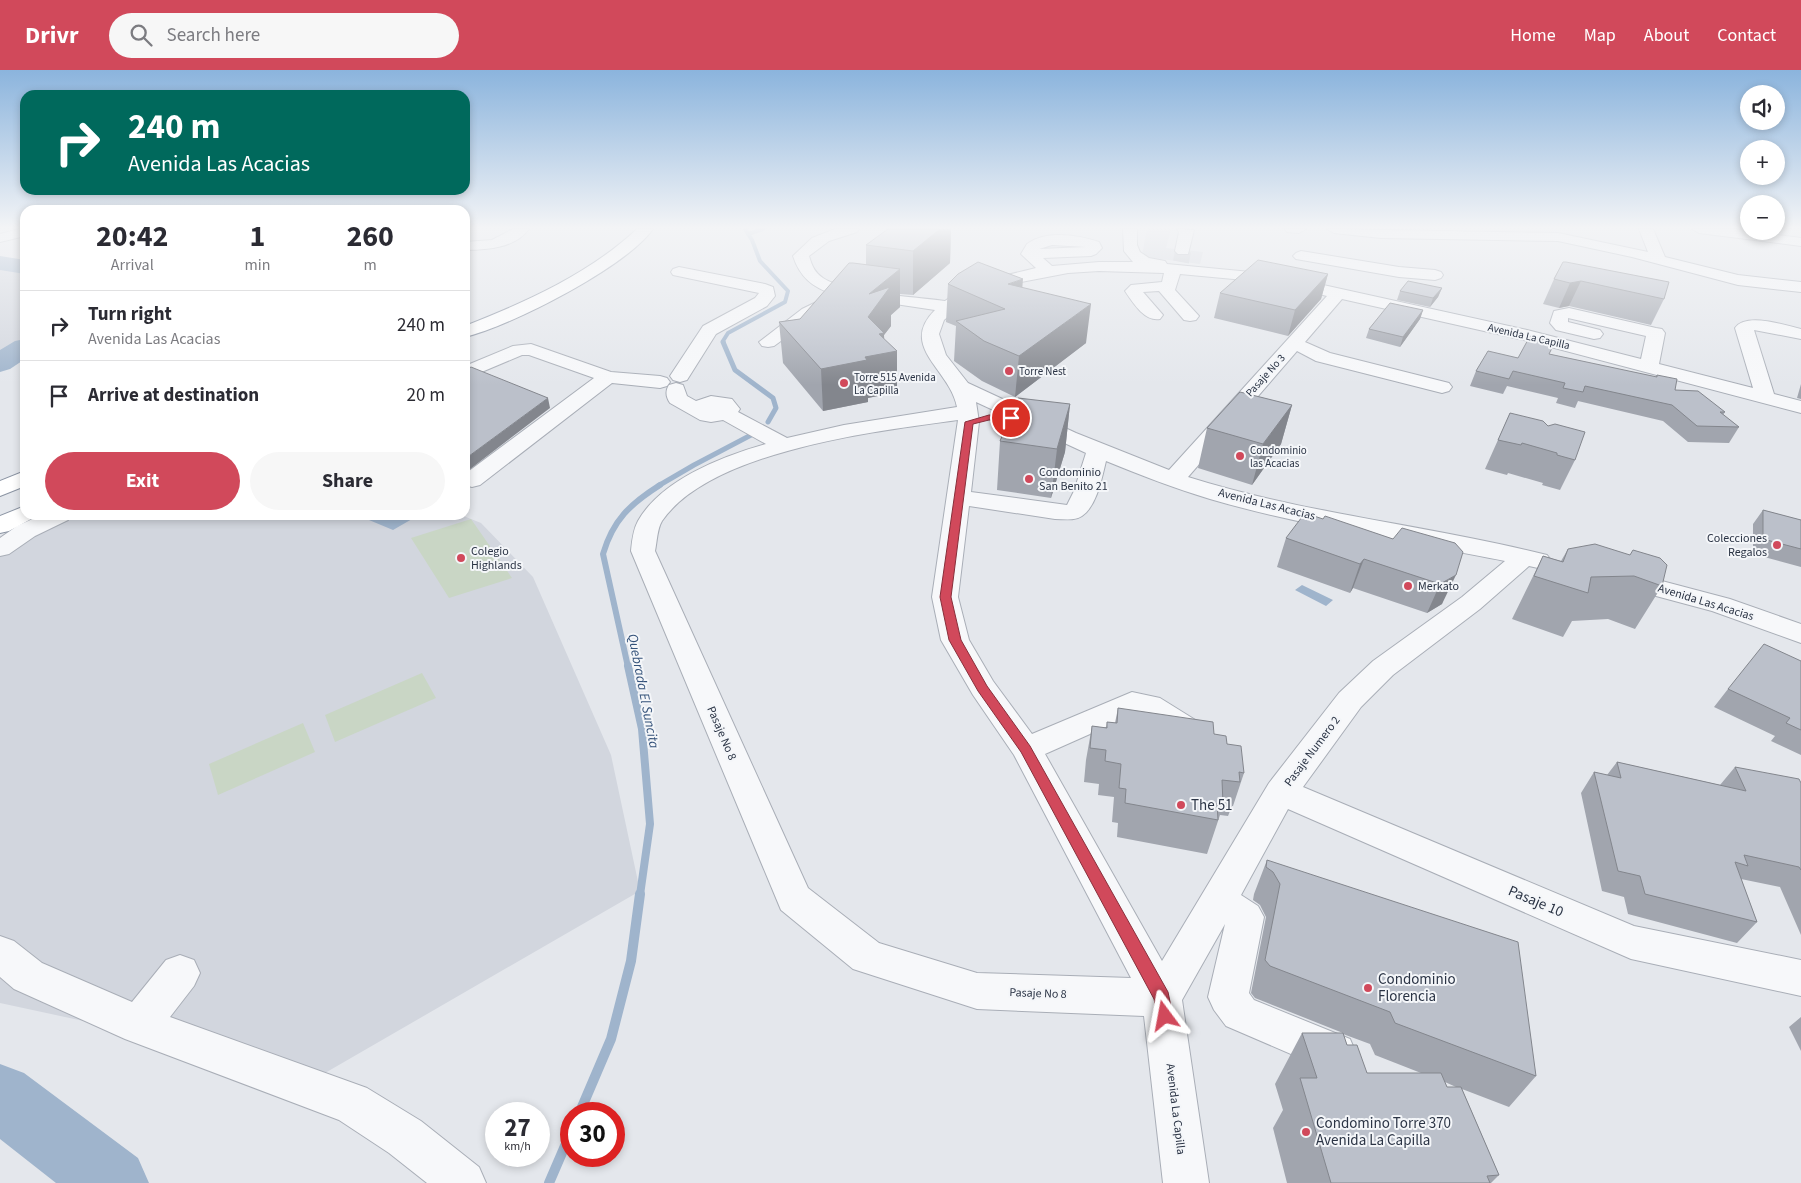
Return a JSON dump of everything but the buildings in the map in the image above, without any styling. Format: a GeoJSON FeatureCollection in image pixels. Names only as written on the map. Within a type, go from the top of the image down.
{"type":"FeatureCollection","features":[{"type":"Feature","properties":{"kind":"highway"},"geometry":{"type":"LineString","coordinates":[[470,316],[519,294],[543,281]]}},
{"type":"Feature","properties":{"kind":"highway"},"geometry":{"type":"LineString","coordinates":[[470,330],[498,319],[571,281]]}},
{"type":"Feature","properties":{"kind":"highway"},"geometry":{"type":"LineString","coordinates":[[0,489],[20,480]]}},
{"type":"Feature","properties":{"kind":"highway"},"geometry":{"type":"LineString","coordinates":[[0,506],[20,497]]}},
{"type":"Feature","properties":{"kind":"highway"},"geometry":{"type":"LineString","coordinates":[[0,526],[20,516]]}},
{"type":"Feature","properties":{"kind":"street"},"geometry":{"type":"LineString","coordinates":[[723,281],[767,290],[767,296],[761,302],[709,330],[676,383],[677,400],[700,412],[710,416],[723,407]]}},
{"type":"Feature","properties":{"kind":"street"},"geometry":{"type":"LineString","coordinates":[[817,281],[830,288],[845,292],[949,307]]}},
{"type":"Feature","properties":{"kind":"street","name":"Avenida La Capilla"},"geometry":{"type":"LineString","coordinates":[[1005,281],[985,286],[963,296],[935,318],[930,334],[935,353],[966,407],[959,497],[945,597],[955,640],[983,688],[1026,749],[1162,998],[1186,1183]]}},
{"type":"Feature","properties":{"kind":"street"},"geometry":{"type":"LineString","coordinates":[[1171,281],[1167,291],[1190,316]]}},
{"type":"Feature","properties":{"kind":"street","name":"Avenida La Capilla"},"geometry":{"type":"LineString","coordinates":[[1278,281],[1338,294],[1387,287],[1527,335],[1652,358],[1766,399],[1801,407]]}},
{"type":"Feature","properties":{"kind":"street"},"geometry":{"type":"LineString","coordinates":[[1370,281],[1387,287],[1411,281]]}},
{"type":"Feature","properties":{"kind":"street"},"geometry":{"type":"LineString","coordinates":[[1746,281],[1801,287]]}},
{"type":"Feature","properties":{"kind":"street"},"geometry":{"type":"LineString","coordinates":[[1154,315],[1133,291],[1137,288],[1168,286]]}},
{"type":"Feature","properties":{"kind":"street"},"geometry":{"type":"LineString","coordinates":[[768,342],[808,313],[845,292]]}},
{"type":"Feature","properties":{"kind":"street","name":"Pasaje No 3"},"geometry":{"type":"LineString","coordinates":[[1173,480],[1338,294]]}},
{"type":"Feature","properties":{"kind":"street"},"geometry":{"type":"LineString","coordinates":[[1569,313],[1656,333],[1652,358],[1562,326],[1558,323],[1560,315],[1569,313]]}},
{"type":"Feature","properties":{"kind":"street"},"geometry":{"type":"LineString","coordinates":[[1766,399],[1744,328],[1748,325],[1754,325],[1801,334]]}},
{"type":"Feature","properties":{"kind":"street"},"geometry":{"type":"LineString","coordinates":[[1293,344],[1303,347],[1323,358],[1442,387]]}},
{"type":"Feature","properties":{"kind":"street"},"geometry":{"type":"LineString","coordinates":[[470,370],[519,350],[531,349],[608,377],[676,383],[723,407],[784,445]]}},
{"type":"Feature","properties":{"kind":"street"},"geometry":{"type":"LineString","coordinates":[[470,485],[608,377]]}},
{"type":"Feature","properties":{"kind":"street","name":"Avenida Las Acacias"},"geometry":{"type":"LineString","coordinates":[[966,407],[977,419],[1000,417],[1031,421]]}},
{"type":"Feature","properties":{"kind":"street","name":"Avenida Las Acacias"},"geometry":{"type":"LineString","coordinates":[[966,407],[1031,421],[1173,480],[1264,506],[1561,565]]}},
{"type":"Feature","properties":{"kind":"street","name":"Pasaje No 8"},"geometry":{"type":"LineString","coordinates":[[966,407],[784,445],[711,472],[675,492],[651,519],[647,527],[643,551],[794,899],[868,957],[977,991],[1162,998]]}},
{"type":"Feature","properties":{"kind":"street"},"geometry":{"type":"LineString","coordinates":[[959,497],[1055,512],[1073,511],[1081,502],[1098,450]]}},
{"type":"Feature","properties":{"kind":"street"},"geometry":{"type":"LineString","coordinates":[[0,549],[26,531],[49,520]]}},
{"type":"Feature","properties":{"kind":"street","name":"Pasaje Numero 2"},"geometry":{"type":"LineString","coordinates":[[1162,998],[1281,792],[1350,700],[1383,668],[1470,603],[1524,557]]}},
{"type":"Feature","properties":{"kind":"street","name":"Avenida Las Acacias"},"geometry":{"type":"LineString","coordinates":[[1598,573],[1721,604],[1801,634]]}},
{"type":"Feature","properties":{"kind":"street"},"geometry":{"type":"LineString","coordinates":[[1026,749],[1132,703],[1149,706],[1215,746]]}},
{"type":"Feature","properties":{"kind":"street","name":"Pasaje 10"},"geometry":{"type":"LineString","coordinates":[[1281,792],[1631,942],[1801,978]]}},
{"type":"Feature","properties":{"kind":"street"},"geometry":{"type":"LineString","coordinates":[[1219,900],[1245,917],[1228,997],[1240,1013],[1354,1061]]}},
{"type":"Feature","properties":{"kind":"street"},"geometry":{"type":"LineString","coordinates":[[0,952],[28,976],[139,1025],[352,1103],[406,1136],[464,1183]]}},
{"type":"Feature","properties":{"kind":"street"},"geometry":{"type":"LineString","coordinates":[[139,1025],[180,973]]}},
{"type":"Feature","properties":{"kind":"shaded area"},"geometry":{"type":"Polygon","coordinates":[[[0,281],[20,281],[20,340],[0,354],[0,281]]]}},
{"type":"Feature","properties":{"kind":"shaded area","name":"Colegio Highlands"},"geometry":{"type":"Polygon","coordinates":[[[470,519],[481,523],[533,577],[611,755],[640,891],[325,1073],[0,1003],[0,537],[42,520],[470,519]]]}},
{"type":"Feature","properties":{"kind":"green space","name":"Colegio Highlands"},"geometry":{"type":"Polygon","coordinates":[[[470,519],[512,578],[449,598],[411,538],[470,519]]]}},
{"type":"Feature","properties":{"kind":"green space"},"geometry":{"type":"Polygon","coordinates":[[[422,673],[436,698],[335,742],[325,715],[422,673]]]}},
{"type":"Feature","properties":{"kind":"green space"},"geometry":{"type":"Polygon","coordinates":[[[303,723],[315,752],[218,795],[209,764],[303,723]]]}},
{"type":"Feature","properties":{"kind":"water"},"geometry":{"type":"Polygon","coordinates":[[[369,520],[410,520],[393,530],[369,520]]]}},
{"type":"Feature","properties":{"kind":"water"},"geometry":{"type":"Polygon","coordinates":[[[1302,585],[1333,600],[1326,606],[1295,590],[1302,585]]]}},
{"type":"Feature","properties":{"kind":"waterway","name":"Quebrada El Suncita"},"geometry":{"type":"LineString","coordinates":[[724,343],[723,341],[728,333],[785,302],[788,291],[779,281]]}},
{"type":"Feature","properties":{"kind":"waterway","name":"Quebrada El Suncita"},"geometry":{"type":"LineString","coordinates":[[723,342],[735,370],[773,398],[776,408],[768,422]]}},
{"type":"Feature","properties":{"kind":"waterway"},"geometry":{"type":"LineString","coordinates":[[0,363],[20,350]]}},
{"type":"Feature","properties":{"kind":"waterway","name":"Quebrada El Suncita"},"geometry":{"type":"LineString","coordinates":[[658,486],[753,434]]}},
{"type":"Feature","properties":{"kind":"waterway","name":"Quebrada El Suncita"},"geometry":{"type":"LineString","coordinates":[[628,667],[603,554],[612,532],[624,514],[631,506],[660,485]]}},
{"type":"Feature","properties":{"kind":"waterway","name":"Quebrada El Suncita"},"geometry":{"type":"LineString","coordinates":[[628,666],[642,729],[650,824],[640,895]]}},
{"type":"Feature","properties":{"kind":"waterway","name":"Quebrada El Suncita"},"geometry":{"type":"LineString","coordinates":[[584,1102],[611,1039],[631,961],[640,894]]}},
{"type":"Feature","properties":{"kind":"waterway"},"geometry":{"type":"LineString","coordinates":[[0,1097],[113,1183]]}},
{"type":"Feature","properties":{"kind":"waterway","name":"Quebrada El Suncita"},"geometry":{"type":"LineString","coordinates":[[549,1183],[560,1158]]}},
{"type":"Feature","properties":{"kind":"place","name":"Torre Nest"},"geometry":{"type":"Point","coordinates":[1009,371]}},
{"type":"Feature","properties":{"kind":"place","name":"Torre 515 Avenida La Capilla"},"geometry":{"type":"Point","coordinates":[844,383]}},
{"type":"Feature","properties":{"kind":"place","name":"Condominio las Acacias"},"geometry":{"type":"Point","coordinates":[1240,456]}},
{"type":"Feature","properties":{"kind":"place","name":"Condominio San Benito 21"},"geometry":{"type":"Point","coordinates":[1029,479]}},
{"type":"Feature","properties":{"kind":"place","name":"Colecciones Regalos"},"geometry":{"type":"Point","coordinates":[1777,545]}},
{"type":"Feature","properties":{"kind":"place","name":"Colegio Highlands"},"geometry":{"type":"Point","coordinates":[461,558]}},
{"type":"Feature","properties":{"kind":"place","name":"Merkato"},"geometry":{"type":"Point","coordinates":[1408,586]}},
{"type":"Feature","properties":{"kind":"place","name":"The 51"},"geometry":{"type":"Point","coordinates":[1181,805]}},
{"type":"Feature","properties":{"kind":"place","name":"Condominio Florencia"},"geometry":{"type":"Point","coordinates":[1368,988]}},
{"type":"Feature","properties":{"kind":"place","name":"Condomino Torre 370 Avenida La Capilla"},"geometry":{"type":"Point","coordinates":[1306,1132]}},
{"type":"Feature","properties":{"kind":"route"},"geometry":{"type":"LineString","coordinates":[[1011,418],[989,417],[969,422],[945,597],[955,640],[983,688],[1026,749],[1162,998],[1165,1016]]}}]}
